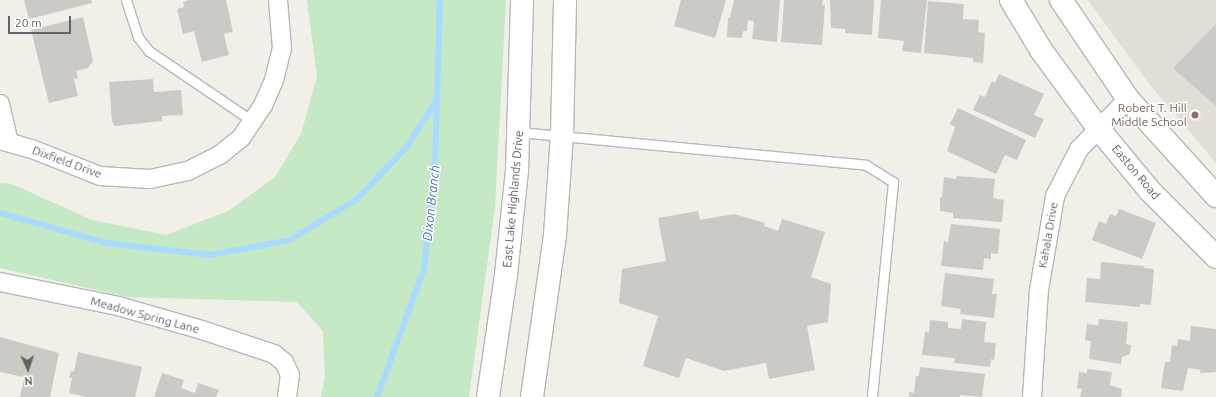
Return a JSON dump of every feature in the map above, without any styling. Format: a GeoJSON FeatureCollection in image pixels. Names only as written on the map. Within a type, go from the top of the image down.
{"type":"FeatureCollection","features":[{"type":"Feature","properties":{"kind":"main road","name":"East Lake Highlands Drive"},"geometry":{"type":"LineString","coordinates":[[488,397],[506,275],[519,132],[522,0]]}},
{"type":"Feature","properties":{"kind":"main road"},"geometry":{"type":"LineString","coordinates":[[532,397],[554,234],[562,135],[565,0]]}},
{"type":"Feature","properties":{"kind":"main road","name":"Easton Road"},"geometry":{"type":"LineString","coordinates":[[1011,0],[1041,50],[1098,128],[1150,191],[1216,257]]}},
{"type":"Feature","properties":{"kind":"main road"},"geometry":{"type":"LineString","coordinates":[[1061,0],[1128,99],[1216,196]]}},
{"type":"Feature","properties":{"kind":"street","name":"Dixfield Drive"},"geometry":{"type":"LineString","coordinates":[[5,141],[100,176],[150,179],[188,171],[221,154],[241,138],[254,122],[274,80],[282,48],[278,0]]}},
{"type":"Feature","properties":{"kind":"street","name":"Kahala Drive"},"geometry":{"type":"LineString","coordinates":[[1032,397],[1039,290],[1055,196],[1079,149],[1128,99]]}},
{"type":"Feature","properties":{"kind":"street"},"geometry":{"type":"LineString","coordinates":[[0,104],[5,141]]}},
{"type":"Feature","properties":{"kind":"street","name":"Meadow Spring Lane"},"geometry":{"type":"LineString","coordinates":[[0,282],[118,306],[202,330],[274,354],[284,362],[290,375],[287,397]]}},
{"type":"Feature","properties":{"kind":"lane"},"geometry":{"type":"LineString","coordinates":[[126,0],[138,37],[149,51],[254,122]]}},
{"type":"Feature","properties":{"kind":"lane"},"geometry":{"type":"LineString","coordinates":[[519,132],[866,165],[893,182],[872,397]]}},
{"type":"Feature","properties":{"kind":"shaded area","name":"Robert T. Hill Middle School"},"geometry":{"type":"Polygon","coordinates":[[[1088,0],[1216,0],[1216,163],[1146,80],[1088,0]]]}},
{"type":"Feature","properties":{"kind":"green space"},"geometry":{"type":"Polygon","coordinates":[[[307,0],[506,0],[495,207],[469,397],[321,397],[325,377],[323,331],[297,302],[127,297],[0,268],[0,183],[12,184],[92,220],[166,235],[228,211],[275,177],[301,134],[317,77],[307,0]]]}},
{"type":"Feature","properties":{"kind":"building"},"geometry":{"type":"Polygon","coordinates":[[[24,0],[91,0],[92,3],[29,19],[24,0]]]}},
{"type":"Feature","properties":{"kind":"building"},"geometry":{"type":"Polygon","coordinates":[[[189,0],[226,0],[233,32],[224,34],[229,55],[202,62],[194,31],[183,34],[177,9],[184,7],[183,2],[189,0]]]}},
{"type":"Feature","properties":{"kind":"building"},"geometry":{"type":"Polygon","coordinates":[[[681,0],[726,0],[715,38],[674,26],[681,0]]]}},
{"type":"Feature","properties":{"kind":"building"},"geometry":{"type":"Polygon","coordinates":[[[734,0],[780,0],[777,42],[752,39],[754,21],[748,20],[747,31],[743,31],[742,38],[727,37],[728,18],[730,18],[734,0]]]}},
{"type":"Feature","properties":{"kind":"building"},"geometry":{"type":"Polygon","coordinates":[[[784,0],[823,0],[822,5],[825,5],[822,45],[781,42],[784,0]]]}},
{"type":"Feature","properties":{"kind":"building"},"geometry":{"type":"Polygon","coordinates":[[[830,0],[874,0],[872,35],[845,33],[845,29],[831,28],[830,0]]]}},
{"type":"Feature","properties":{"kind":"building"},"geometry":{"type":"Polygon","coordinates":[[[881,0],[927,0],[921,53],[902,51],[904,41],[878,38],[881,0]]]}},
{"type":"Feature","properties":{"kind":"building"},"geometry":{"type":"Polygon","coordinates":[[[928,1],[964,4],[963,19],[979,20],[978,32],[985,33],[983,63],[973,62],[973,58],[924,53],[928,1]]]}},
{"type":"Feature","properties":{"kind":"building"},"geometry":{"type":"Polygon","coordinates":[[[83,17],[93,61],[88,68],[76,71],[78,78],[74,79],[78,96],[49,103],[31,30],[83,17]]]}},
{"type":"Feature","properties":{"kind":"building"},"geometry":{"type":"Polygon","coordinates":[[[1216,24],[1216,106],[1173,68],[1216,24]]]}},
{"type":"Feature","properties":{"kind":"building"},"geometry":{"type":"Polygon","coordinates":[[[999,74],[1044,94],[1034,115],[1044,119],[1035,138],[973,110],[980,95],[985,97],[992,81],[995,83],[999,74]]]}},
{"type":"Feature","properties":{"kind":"building"},"geometry":{"type":"Polygon","coordinates":[[[153,79],[154,92],[181,90],[183,115],[162,116],[162,121],[115,126],[112,122],[109,82],[153,79]]]}},
{"type":"Feature","properties":{"kind":"building"},"geometry":{"type":"Polygon","coordinates":[[[958,108],[1026,140],[1017,160],[1005,155],[996,174],[947,151],[955,127],[950,124],[958,108]]]}},
{"type":"Feature","properties":{"kind":"building"},"geometry":{"type":"Polygon","coordinates":[[[957,176],[995,179],[993,198],[1004,200],[1002,222],[953,218],[953,213],[940,211],[940,197],[942,197],[944,177],[956,179],[957,176]]]}},
{"type":"Feature","properties":{"kind":"building"},"geometry":{"type":"Polygon","coordinates":[[[1119,209],[1156,223],[1142,259],[1092,240],[1099,221],[1106,224],[1110,214],[1116,216],[1119,209]]]}},
{"type":"Feature","properties":{"kind":"building"},"geometry":{"type":"Polygon","coordinates":[[[698,211],[700,220],[734,214],[765,223],[764,226],[778,231],[782,219],[825,232],[811,277],[831,284],[828,322],[807,326],[815,370],[769,379],[766,363],[724,371],[686,358],[679,378],[643,366],[658,316],[619,303],[622,269],[666,261],[658,218],[698,211]]]}},
{"type":"Feature","properties":{"kind":"building"},"geometry":{"type":"Polygon","coordinates":[[[951,224],[1000,229],[998,254],[991,253],[991,259],[984,258],[983,270],[941,266],[944,241],[948,242],[951,224]]]}},
{"type":"Feature","properties":{"kind":"building"},"geometry":{"type":"Polygon","coordinates":[[[1101,262],[1144,266],[1144,268],[1154,269],[1151,305],[1140,304],[1140,307],[1085,302],[1087,278],[1100,279],[1101,262]]]}},
{"type":"Feature","properties":{"kind":"building"},"geometry":{"type":"Polygon","coordinates":[[[945,273],[994,279],[992,294],[997,294],[994,318],[960,314],[961,309],[941,306],[945,273]]]}},
{"type":"Feature","properties":{"kind":"building"},"geometry":{"type":"Polygon","coordinates":[[[962,319],[986,322],[984,342],[996,343],[994,360],[991,359],[990,367],[954,363],[955,358],[922,355],[925,332],[929,332],[930,320],[948,322],[948,328],[961,329],[962,319]]]}},
{"type":"Feature","properties":{"kind":"building"},"geometry":{"type":"Polygon","coordinates":[[[1099,319],[1128,322],[1126,344],[1131,345],[1130,354],[1122,357],[1121,364],[1089,359],[1091,341],[1085,340],[1087,324],[1098,325],[1099,319]]]}},
{"type":"Feature","properties":{"kind":"building"},"geometry":{"type":"Polygon","coordinates":[[[1191,326],[1216,329],[1216,372],[1200,373],[1201,370],[1188,368],[1183,391],[1161,388],[1165,362],[1170,362],[1172,345],[1177,346],[1178,339],[1190,341],[1191,326]]]}},
{"type":"Feature","properties":{"kind":"building"},"geometry":{"type":"Polygon","coordinates":[[[0,337],[59,353],[50,397],[20,397],[24,377],[0,372],[0,337]]]}},
{"type":"Feature","properties":{"kind":"building"},"geometry":{"type":"Polygon","coordinates":[[[78,352],[142,367],[135,397],[87,397],[69,393],[72,378],[69,378],[71,371],[74,372],[78,352]]]}},
{"type":"Feature","properties":{"kind":"building"},"geometry":{"type":"Polygon","coordinates":[[[920,367],[985,374],[982,397],[960,395],[960,397],[909,397],[909,392],[914,393],[916,376],[919,376],[920,367]]]}},
{"type":"Feature","properties":{"kind":"building"},"geometry":{"type":"Polygon","coordinates":[[[1087,369],[1112,372],[1110,385],[1122,389],[1121,397],[1080,397],[1082,389],[1077,388],[1079,372],[1087,373],[1087,369]]]}},
{"type":"Feature","properties":{"kind":"building"},"geometry":{"type":"Polygon","coordinates":[[[162,373],[184,380],[181,388],[195,393],[198,383],[219,390],[216,397],[154,397],[162,373]]]}},
{"type":"Feature","properties":{"kind":"waterway","name":"Dixon Branch"},"geometry":{"type":"LineString","coordinates":[[377,397],[424,269],[435,166],[440,0]]}},
{"type":"Feature","properties":{"kind":"waterway"},"geometry":{"type":"LineString","coordinates":[[0,213],[106,243],[210,255],[290,240],[357,199],[405,149],[437,100]]}},
{"type":"Feature","properties":{"kind":"place","name":"Robert T. Hill Middle School"},"geometry":{"type":"Point","coordinates":[1195,115]}}]}
